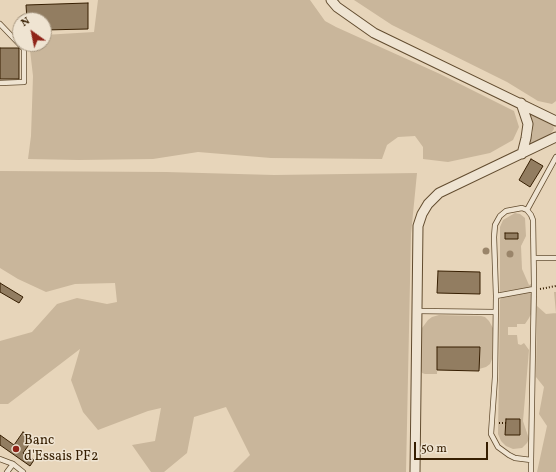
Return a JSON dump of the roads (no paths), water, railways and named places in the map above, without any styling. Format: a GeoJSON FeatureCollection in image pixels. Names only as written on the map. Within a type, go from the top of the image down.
{"type":"FeatureCollection","features":[{"type":"Feature","properties":{"kind":"street"},"geometry":{"type":"LineString","coordinates":[[331,0],[337,7],[374,33],[556,121]]}},
{"type":"Feature","properties":{"kind":"street"},"geometry":{"type":"LineString","coordinates":[[521,103],[528,124],[522,154]]}},
{"type":"Feature","properties":{"kind":"street"},"geometry":{"type":"LineString","coordinates":[[415,472],[418,226],[422,214],[428,204],[444,191],[556,138]]}},
{"type":"Feature","properties":{"kind":"lane"},"geometry":{"type":"LineString","coordinates":[[0,24],[24,49],[24,82],[0,83]]}},
{"type":"Feature","properties":{"kind":"lane"},"geometry":{"type":"LineString","coordinates":[[527,210],[556,157]]}},
{"type":"Feature","properties":{"kind":"lane"},"geometry":{"type":"LineString","coordinates":[[531,460],[515,458],[509,455],[498,447],[491,434],[495,377],[495,225],[500,216],[506,211],[522,208],[527,210],[533,220],[534,289],[531,472]]}},
{"type":"Feature","properties":{"kind":"lane"},"geometry":{"type":"LineString","coordinates":[[534,258],[556,258]]}},
{"type":"Feature","properties":{"kind":"lane"},"geometry":{"type":"LineString","coordinates":[[496,296],[534,289]]}},
{"type":"Feature","properties":{"kind":"lane"},"geometry":{"type":"LineString","coordinates":[[417,311],[496,312]]}},
{"type":"Feature","properties":{"kind":"lane"},"geometry":{"type":"LineString","coordinates":[[0,459],[13,464],[23,472]]}},
{"type":"Feature","properties":{"kind":"lane"},"geometry":{"type":"LineString","coordinates":[[7,472],[13,464]]}},
{"type":"Feature","properties":{"kind":"place","name":"Banc d'Essais PF2"},"geometry":{"type":"Point","coordinates":[16,449]}}]}
